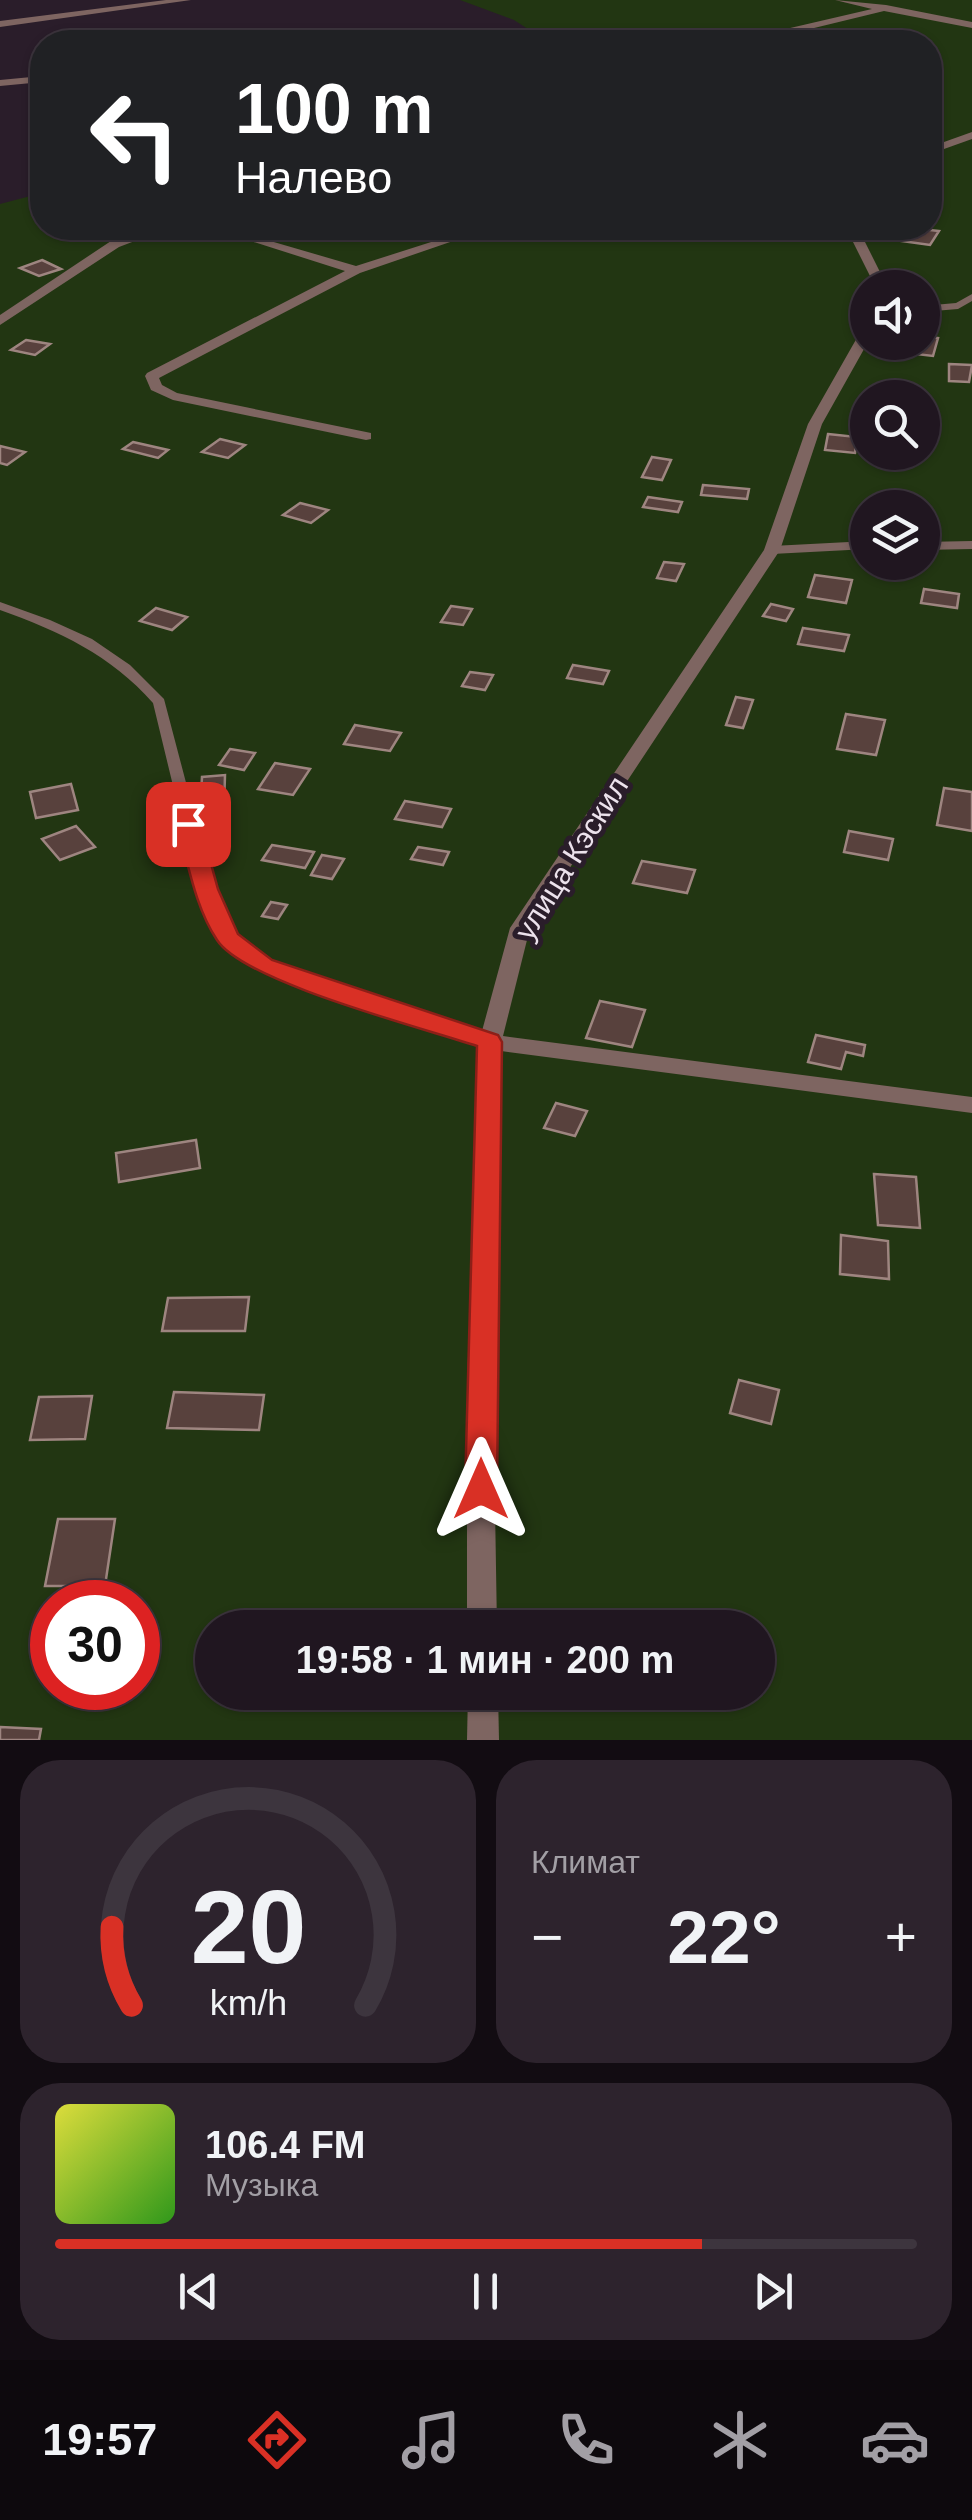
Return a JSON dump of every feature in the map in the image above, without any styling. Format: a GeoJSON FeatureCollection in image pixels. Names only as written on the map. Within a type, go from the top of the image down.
{"type":"FeatureCollection","features":[{"type":"Feature","properties":{"kind":"street"},"geometry":{"type":"LineString","coordinates":[[0,24],[187,0]]}},
{"type":"Feature","properties":{"kind":"street"},"geometry":{"type":"LineString","coordinates":[[840,0],[932,11],[972,24]]}},
{"type":"Feature","properties":{"kind":"street"},"geometry":{"type":"LineString","coordinates":[[802,30],[886,8]]}},
{"type":"Feature","properties":{"kind":"street"},"geometry":{"type":"LineString","coordinates":[[0,84],[30,80]]}},
{"type":"Feature","properties":{"kind":"street"},"geometry":{"type":"LineString","coordinates":[[942,147],[972,135]]}},
{"type":"Feature","properties":{"kind":"street"},"geometry":{"type":"LineString","coordinates":[[0,321],[128,240]]}},
{"type":"Feature","properties":{"kind":"street"},"geometry":{"type":"LineString","coordinates":[[255,240],[356,270]]}},
{"type":"Feature","properties":{"kind":"street"},"geometry":{"type":"LineString","coordinates":[[366,436],[173,396],[156,387],[152,376],[356,270],[448,240]]}},
{"type":"Feature","properties":{"kind":"street"},"geometry":{"type":"LineString","coordinates":[[858,240],[873,270]]}},
{"type":"Feature","properties":{"kind":"street","name":"улица Кэскил"},"geometry":{"type":"LineString","coordinates":[[482,1610],[480,1385],[490,1042],[520,928],[772,550],[815,424],[851,360]]}},
{"type":"Feature","properties":{"kind":"street"},"geometry":{"type":"LineString","coordinates":[[490,1042],[972,1104]]}},
{"type":"Feature","properties":{"kind":"street"},"geometry":{"type":"LineString","coordinates":[[483,1710],[483,1740]]}},
{"type":"Feature","properties":{"kind":"lane"},"geometry":{"type":"LineString","coordinates":[[940,308],[958,306],[972,296]]}},
{"type":"Feature","properties":{"kind":"lane"},"geometry":{"type":"LineString","coordinates":[[940,546],[972,545]]}},
{"type":"Feature","properties":{"kind":"lane"},"geometry":{"type":"LineString","coordinates":[[772,550],[850,547]]}},
{"type":"Feature","properties":{"kind":"lane"},"geometry":{"type":"LineString","coordinates":[[0,606],[64,628],[93,644],[141,678],[159,702],[206,889],[228,938],[264,966],[490,1042]]}},
{"type":"Feature","properties":{"kind":"green space"},"geometry":{"type":"Polygon","coordinates":[[[460,0],[972,0],[972,1740],[0,1740],[0,204],[30,196],[30,240],[942,240],[942,30],[529,30],[514,20],[460,0]]]}},
{"type":"Feature","properties":{"kind":"building"},"geometry":{"type":"Polygon","coordinates":[[[903,240],[933,240],[930,245],[903,240]]]}},
{"type":"Feature","properties":{"kind":"building"},"geometry":{"type":"Polygon","coordinates":[[[42,260],[61,269],[39,276],[20,268],[42,260]]]}},
{"type":"Feature","properties":{"kind":"building"},"geometry":{"type":"Polygon","coordinates":[[[26,340],[50,344],[35,355],[11,350],[26,340]]]}},
{"type":"Feature","properties":{"kind":"building"},"geometry":{"type":"Polygon","coordinates":[[[949,364],[972,365],[969,382],[949,381],[949,364]]]}},
{"type":"Feature","properties":{"kind":"building"},"geometry":{"type":"Polygon","coordinates":[[[828,434],[850,436],[850,452],[825,450],[828,434]]]}},
{"type":"Feature","properties":{"kind":"building"},"geometry":{"type":"Polygon","coordinates":[[[220,439],[245,445],[228,458],[202,452],[220,439]]]}},
{"type":"Feature","properties":{"kind":"building"},"geometry":{"type":"Polygon","coordinates":[[[133,442],[168,450],[158,458],[123,449],[133,442]]]}},
{"type":"Feature","properties":{"kind":"building"},"geometry":{"type":"Polygon","coordinates":[[[0,446],[25,452],[7,465],[0,463],[0,446]]]}},
{"type":"Feature","properties":{"kind":"building"},"geometry":{"type":"Polygon","coordinates":[[[652,457],[671,460],[662,480],[642,477],[652,457]]]}},
{"type":"Feature","properties":{"kind":"building"},"geometry":{"type":"Polygon","coordinates":[[[703,485],[749,489],[747,499],[701,495],[703,485]]]}},
{"type":"Feature","properties":{"kind":"building"},"geometry":{"type":"Polygon","coordinates":[[[648,497],[682,502],[678,512],[643,507],[648,497]]]}},
{"type":"Feature","properties":{"kind":"building"},"geometry":{"type":"Polygon","coordinates":[[[300,503],[328,510],[311,523],[283,515],[300,503]]]}},
{"type":"Feature","properties":{"kind":"building"},"geometry":{"type":"Polygon","coordinates":[[[664,562],[684,564],[676,581],[657,578],[664,562]]]}},
{"type":"Feature","properties":{"kind":"building"},"geometry":{"type":"Polygon","coordinates":[[[815,575],[852,580],[846,603],[808,597],[815,575]]]}},
{"type":"Feature","properties":{"kind":"building"},"geometry":{"type":"Polygon","coordinates":[[[924,589],[959,594],[957,608],[921,603],[924,589]]]}},
{"type":"Feature","properties":{"kind":"building"},"geometry":{"type":"Polygon","coordinates":[[[771,604],[793,609],[786,621],[763,616],[771,604]]]}},
{"type":"Feature","properties":{"kind":"building"},"geometry":{"type":"Polygon","coordinates":[[[451,606],[472,609],[463,625],[441,622],[451,606]]]}},
{"type":"Feature","properties":{"kind":"building"},"geometry":{"type":"Polygon","coordinates":[[[156,608],[187,617],[172,630],[140,621],[156,608]]]}},
{"type":"Feature","properties":{"kind":"building"},"geometry":{"type":"Polygon","coordinates":[[[803,628],[849,635],[844,651],[798,644],[803,628]]]}},
{"type":"Feature","properties":{"kind":"building"},"geometry":{"type":"Polygon","coordinates":[[[573,665],[609,671],[603,684],[567,678],[573,665]]]}},
{"type":"Feature","properties":{"kind":"building"},"geometry":{"type":"Polygon","coordinates":[[[470,672],[493,675],[485,690],[462,686],[470,672]]]}},
{"type":"Feature","properties":{"kind":"building"},"geometry":{"type":"Polygon","coordinates":[[[736,697],[753,700],[743,728],[726,725],[736,697]]]}},
{"type":"Feature","properties":{"kind":"building"},"geometry":{"type":"Polygon","coordinates":[[[846,714],[885,720],[876,755],[837,749],[846,714]]]}},
{"type":"Feature","properties":{"kind":"building"},"geometry":{"type":"Polygon","coordinates":[[[355,725],[401,733],[390,751],[344,744],[355,725]]]}},
{"type":"Feature","properties":{"kind":"building"},"geometry":{"type":"Polygon","coordinates":[[[230,749],[255,753],[244,770],[219,765],[230,749]]]}},
{"type":"Feature","properties":{"kind":"building"},"geometry":{"type":"Polygon","coordinates":[[[275,763],[310,769],[293,795],[258,789],[275,763]]]}},
{"type":"Feature","properties":{"kind":"building"},"geometry":{"type":"Polygon","coordinates":[[[225,775],[224,810],[200,811],[202,777],[225,775]]]}},
{"type":"Feature","properties":{"kind":"building"},"geometry":{"type":"Polygon","coordinates":[[[71,784],[78,810],[36,818],[30,792],[71,784]]]}},
{"type":"Feature","properties":{"kind":"building"},"geometry":{"type":"Polygon","coordinates":[[[944,788],[972,792],[972,831],[937,825],[944,788]]]}},
{"type":"Feature","properties":{"kind":"building"},"geometry":{"type":"Polygon","coordinates":[[[405,801],[451,809],[442,827],[395,819],[405,801]]]}},
{"type":"Feature","properties":{"kind":"building"},"geometry":{"type":"Polygon","coordinates":[[[76,826],[95,847],[60,860],[42,839],[76,826]]]}},
{"type":"Feature","properties":{"kind":"building"},"geometry":{"type":"Polygon","coordinates":[[[849,831],[893,839],[888,860],[844,852],[849,831]]]}},
{"type":"Feature","properties":{"kind":"building"},"geometry":{"type":"Polygon","coordinates":[[[272,845],[314,852],[305,868],[262,860],[272,845]]]}},
{"type":"Feature","properties":{"kind":"building"},"geometry":{"type":"Polygon","coordinates":[[[418,847],[449,852],[443,865],[411,859],[418,847]]]}},
{"type":"Feature","properties":{"kind":"building"},"geometry":{"type":"Polygon","coordinates":[[[322,855],[344,859],[332,879],[311,875],[322,855]]]}},
{"type":"Feature","properties":{"kind":"building"},"geometry":{"type":"Polygon","coordinates":[[[642,861],[695,870],[687,893],[633,883],[642,861]]]}},
{"type":"Feature","properties":{"kind":"building"},"geometry":{"type":"Polygon","coordinates":[[[271,902],[287,905],[278,919],[262,916],[271,902]]]}},
{"type":"Feature","properties":{"kind":"building"},"geometry":{"type":"Polygon","coordinates":[[[600,1001],[645,1010],[632,1047],[586,1038],[600,1001]]]}},
{"type":"Feature","properties":{"kind":"building"},"geometry":{"type":"Polygon","coordinates":[[[816,1035],[865,1045],[863,1056],[846,1052],[841,1069],[808,1062],[816,1035]]]}},
{"type":"Feature","properties":{"kind":"building"},"geometry":{"type":"Polygon","coordinates":[[[556,1103],[587,1111],[575,1136],[544,1128],[556,1103]]]}},
{"type":"Feature","properties":{"kind":"building"},"geometry":{"type":"Polygon","coordinates":[[[196,1140],[200,1168],[119,1182],[116,1153],[196,1140]]]}},
{"type":"Feature","properties":{"kind":"building"},"geometry":{"type":"Polygon","coordinates":[[[874,1174],[916,1177],[920,1228],[878,1225],[874,1174]]]}},
{"type":"Feature","properties":{"kind":"building"},"geometry":{"type":"Polygon","coordinates":[[[841,1235],[888,1241],[889,1279],[840,1274],[841,1235]]]}},
{"type":"Feature","properties":{"kind":"building"},"geometry":{"type":"Polygon","coordinates":[[[249,1297],[245,1331],[162,1331],[168,1298],[249,1297]]]}},
{"type":"Feature","properties":{"kind":"building"},"geometry":{"type":"Polygon","coordinates":[[[739,1380],[779,1390],[771,1424],[730,1413],[739,1380]]]}},
{"type":"Feature","properties":{"kind":"building"},"geometry":{"type":"Polygon","coordinates":[[[174,1392],[264,1395],[259,1430],[167,1428],[174,1392]]]}},
{"type":"Feature","properties":{"kind":"building"},"geometry":{"type":"Polygon","coordinates":[[[92,1396],[85,1439],[30,1440],[39,1397],[92,1396]]]}},
{"type":"Feature","properties":{"kind":"building"},"geometry":{"type":"Polygon","coordinates":[[[58,1519],[115,1519],[106,1580],[46,1580],[58,1519]]]}},
{"type":"Feature","properties":{"kind":"building"},"geometry":{"type":"Polygon","coordinates":[[[0,1727],[41,1729],[39,1740],[0,1740],[0,1727]]]}},
{"type":"Feature","properties":{"kind":"route"},"geometry":{"type":"LineString","coordinates":[[188,824],[206,889],[228,938],[264,966],[490,1042],[480,1385],[481,1489]]}}]}
